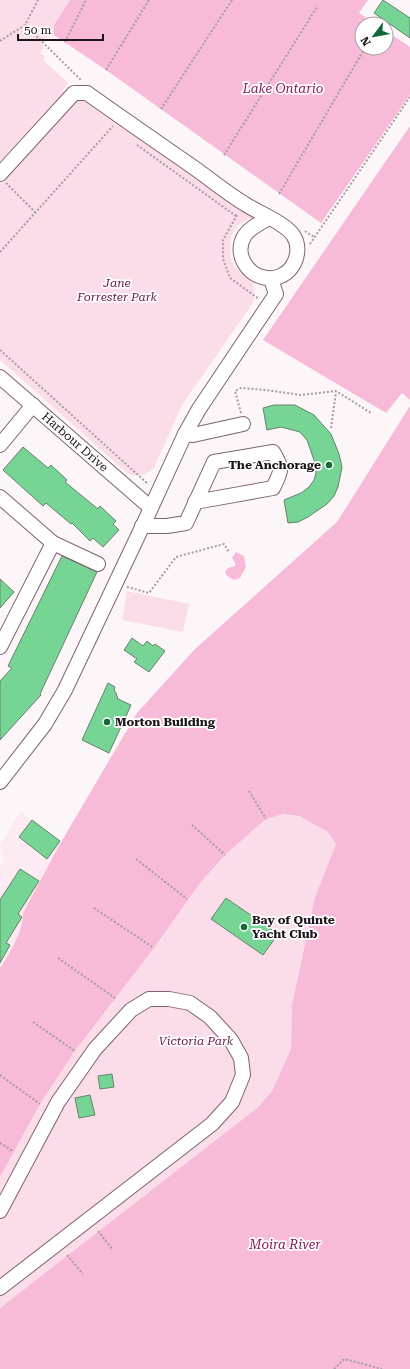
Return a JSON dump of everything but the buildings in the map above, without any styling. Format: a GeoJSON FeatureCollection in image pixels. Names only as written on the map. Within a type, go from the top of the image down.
{"type":"FeatureCollection","features":[{"type":"Feature","properties":{"kind":"street"},"geometry":{"type":"LineString","coordinates":[[2,178],[74,93],[86,93],[244,204],[287,228],[293,235],[297,244],[297,254],[294,264],[289,271],[282,276],[271,279],[262,278],[253,273],[245,266],[241,256],[241,246],[244,237],[251,228],[269,218]]}},
{"type":"Feature","properties":{"kind":"street"},"geometry":{"type":"LineString","coordinates":[[0,782],[45,724],[65,690],[151,508],[184,434],[276,294],[271,279]]}},
{"type":"Feature","properties":{"kind":"street","name":"Harbour Drive"},"geometry":{"type":"LineString","coordinates":[[0,377],[151,508]]}},
{"type":"Feature","properties":{"kind":"street"},"geometry":{"type":"LineString","coordinates":[[0,445],[32,405]]}},
{"type":"Feature","properties":{"kind":"street"},"geometry":{"type":"LineString","coordinates":[[184,434],[193,436],[243,424]]}},
{"type":"Feature","properties":{"kind":"street"},"geometry":{"type":"LineString","coordinates":[[142,526],[186,524],[195,502],[214,462],[273,452],[281,470],[273,488],[195,502]]}},
{"type":"Feature","properties":{"kind":"street"},"geometry":{"type":"LineString","coordinates":[[0,497],[53,543],[98,564]]}},
{"type":"Feature","properties":{"kind":"street"},"geometry":{"type":"LineString","coordinates":[[0,647],[53,543]]}},
{"type":"Feature","properties":{"kind":"street"},"geometry":{"type":"LineString","coordinates":[[0,1211],[58,1102],[95,1049],[131,1010],[150,999],[169,999],[190,1004],[210,1017],[231,1040],[241,1058],[243,1075],[232,1102],[217,1119],[0,1288]]}},
{"type":"Feature","properties":{"kind":"path"},"geometry":{"type":"LineString","coordinates":[[0,41],[25,25],[38,0]]}},
{"type":"Feature","properties":{"kind":"path"},"geometry":{"type":"LineString","coordinates":[[64,42],[86,0]]}},
{"type":"Feature","properties":{"kind":"path"},"geometry":{"type":"LineString","coordinates":[[106,70],[149,0]]}},
{"type":"Feature","properties":{"kind":"path"},"geometry":{"type":"LineString","coordinates":[[161,109],[232,0]]}},
{"type":"Feature","properties":{"kind":"path"},"geometry":{"type":"LineString","coordinates":[[224,155],[317,7]]}},
{"type":"Feature","properties":{"kind":"path"},"geometry":{"type":"LineString","coordinates":[[280,194],[360,56]]}},
{"type":"Feature","properties":{"kind":"path"},"geometry":{"type":"LineString","coordinates":[[314,237],[410,98]]}},
{"type":"Feature","properties":{"kind":"path"},"geometry":{"type":"LineString","coordinates":[[0,252],[121,117]]}},
{"type":"Feature","properties":{"kind":"path"},"geometry":{"type":"LineString","coordinates":[[137,145],[236,216]]}},
{"type":"Feature","properties":{"kind":"path"},"geometry":{"type":"LineString","coordinates":[[2,178],[35,212]]}},
{"type":"Feature","properties":{"kind":"path"},"geometry":{"type":"LineString","coordinates":[[0,350],[148,484]]}},
{"type":"Feature","properties":{"kind":"path"},"geometry":{"type":"LineString","coordinates":[[243,424],[235,391],[240,388],[301,395],[336,391],[371,413]]}},
{"type":"Feature","properties":{"kind":"path"},"geometry":{"type":"LineString","coordinates":[[331,428],[336,391]]}},
{"type":"Feature","properties":{"kind":"path"},"geometry":{"type":"LineString","coordinates":[[114,584],[149,593],[176,557],[224,544],[229,552]]}},
{"type":"Feature","properties":{"kind":"path"},"geometry":{"type":"LineString","coordinates":[[249,791],[266,819]]}},
{"type":"Feature","properties":{"kind":"path"},"geometry":{"type":"LineString","coordinates":[[192,825],[225,855]]}},
{"type":"Feature","properties":{"kind":"path"},"geometry":{"type":"LineString","coordinates":[[136,859],[188,900]]}},
{"type":"Feature","properties":{"kind":"path"},"geometry":{"type":"LineString","coordinates":[[94,908],[154,948]]}},
{"type":"Feature","properties":{"kind":"path"},"geometry":{"type":"LineString","coordinates":[[58,958],[115,998]]}},
{"type":"Feature","properties":{"kind":"path"},"geometry":{"type":"LineString","coordinates":[[33,1022],[75,1051]]}},
{"type":"Feature","properties":{"kind":"path"},"geometry":{"type":"LineString","coordinates":[[0,1075],[40,1104]]}},
{"type":"Feature","properties":{"kind":"path"},"geometry":{"type":"LineString","coordinates":[[0,1143],[13,1151]]}},
{"type":"Feature","properties":{"kind":"path"},"geometry":{"type":"LineString","coordinates":[[98,1230],[113,1250]]}},
{"type":"Feature","properties":{"kind":"path"},"geometry":{"type":"LineString","coordinates":[[67,1255],[83,1274]]}},
{"type":"Feature","properties":{"kind":"path"},"geometry":{"type":"LineString","coordinates":[[334,1369],[344,1359],[382,1369]]}},
{"type":"Feature","properties":{"kind":"shaded area"},"geometry":{"type":"Polygon","coordinates":[[[20,811],[60,844],[23,913],[24,921],[0,968],[0,868],[4,860],[0,845],[20,811]]]}},
{"type":"Feature","properties":{"kind":"green space","name":"Jane Forrester Park"},"geometry":{"type":"Polygon","coordinates":[[[0,0],[70,0],[54,25],[54,35],[43,39],[41,44],[44,47],[40,53],[45,56],[43,60],[68,83],[63,90],[71,99],[83,97],[254,217],[243,222],[236,228],[232,235],[230,244],[231,259],[235,267],[253,284],[255,291],[253,303],[182,405],[154,468],[142,475],[131,475],[127,473],[0,360],[0,0]]]}},
{"type":"Feature","properties":{"kind":"green space"},"geometry":{"type":"Polygon","coordinates":[[[127,591],[189,604],[183,632],[122,620],[127,591]]]}},
{"type":"Feature","properties":{"kind":"green space","name":"Victoria Park"},"geometry":{"type":"Polygon","coordinates":[[[284,814],[299,816],[328,832],[336,844],[315,897],[292,1005],[291,1049],[272,1091],[257,1108],[0,1308],[0,1177],[40,1104],[75,1051],[154,948],[200,883],[225,855],[266,819],[284,814]]]}},
{"type":"Feature","properties":{"kind":"water","name":"Lake Ontario"},"geometry":{"type":"Polygon","coordinates":[[[70,0],[368,0],[359,13],[364,16],[354,16],[354,56],[394,56],[394,36],[410,47],[410,95],[321,223],[106,70],[54,35],[54,25],[70,0]]]}},
{"type":"Feature","properties":{"kind":"water"},"geometry":{"type":"Polygon","coordinates":[[[410,126],[410,400],[402,393],[386,413],[263,340],[410,126]]]}},
{"type":"Feature","properties":{"kind":"water","name":"Moira River"},"geometry":{"type":"Polygon","coordinates":[[[410,406],[410,1369],[0,1369],[0,1308],[257,1108],[272,1091],[291,1049],[292,1005],[315,897],[336,844],[328,832],[299,816],[284,814],[266,819],[225,855],[200,883],[154,948],[75,1051],[40,1104],[0,1177],[0,968],[19,934],[23,913],[60,844],[137,713],[195,649],[337,522],[410,406]]]}},
{"type":"Feature","properties":{"kind":"water"},"geometry":{"type":"Polygon","coordinates":[[[236,552],[244,556],[246,567],[240,578],[234,580],[227,576],[225,572],[228,568],[235,566],[232,558],[236,552]]]}},
{"type":"Feature","properties":{"kind":"place","name":"The Anchorage"},"geometry":{"type":"Point","coordinates":[329,465]}},
{"type":"Feature","properties":{"kind":"place","name":"Morton Building"},"geometry":{"type":"Point","coordinates":[107,722]}},
{"type":"Feature","properties":{"kind":"place","name":"Bay of Quinte Yacht Club"},"geometry":{"type":"Point","coordinates":[244,927]}}]}
